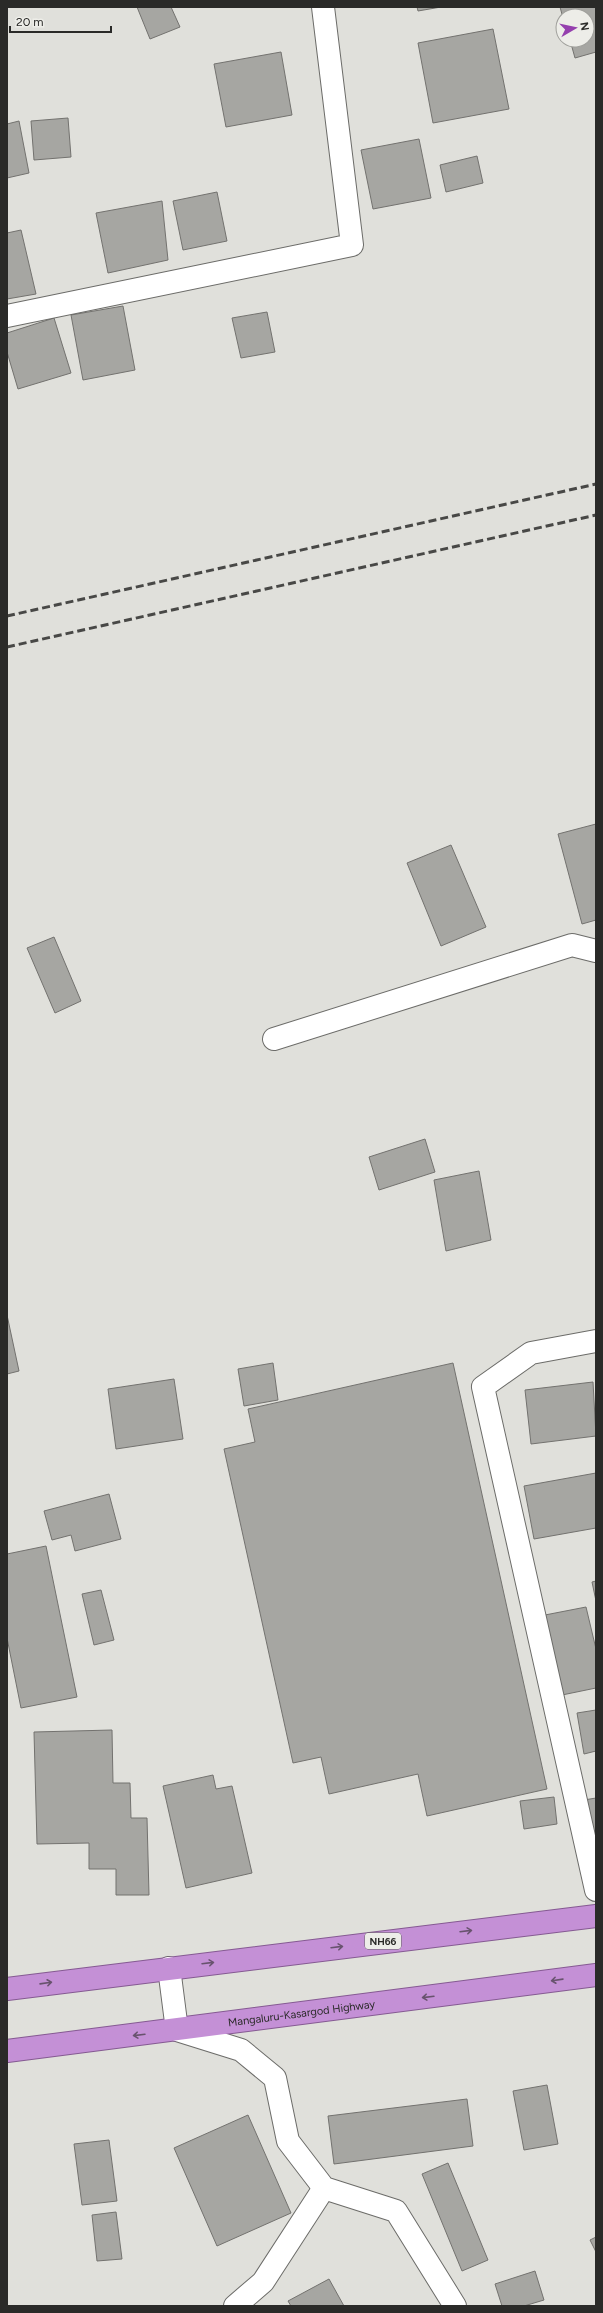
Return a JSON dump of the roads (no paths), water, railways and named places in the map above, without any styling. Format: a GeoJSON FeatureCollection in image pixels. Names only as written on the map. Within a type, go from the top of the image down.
{"type":"FeatureCollection","features":[{"type":"Feature","properties":{"kind":"highway","name":"NH66"},"geometry":{"type":"LineString","coordinates":[[7,1989],[596,1916]]}},
{"type":"Feature","properties":{"kind":"highway","name":"Mangaluru-Kasargod Highway"},"geometry":{"type":"LineString","coordinates":[[7,2051],[596,1975]]}},
{"type":"Feature","properties":{"kind":"street"},"geometry":{"type":"LineString","coordinates":[[7,316],[352,246],[323,7]]}},
{"type":"Feature","properties":{"kind":"street"},"geometry":{"type":"LineString","coordinates":[[274,1039],[572,945],[596,951]]}},
{"type":"Feature","properties":{"kind":"street"},"geometry":{"type":"LineString","coordinates":[[596,1341],[531,1353],[483,1387],[596,1890]]}},
{"type":"Feature","properties":{"kind":"street"},"geometry":{"type":"LineString","coordinates":[[169,1968],[177,2030],[241,2050],[275,2078],[288,2141],[324,2188],[396,2211],[455,2306]]}},
{"type":"Feature","properties":{"kind":"street"},"geometry":{"type":"LineString","coordinates":[[235,2306],[263,2282],[324,2188]]}},
{"type":"Feature","properties":{"kind":"railway"},"geometry":{"type":"LineString","coordinates":[[7,616],[596,484]]}},
{"type":"Feature","properties":{"kind":"railway"},"geometry":{"type":"LineString","coordinates":[[7,647],[596,515]]}}]}
